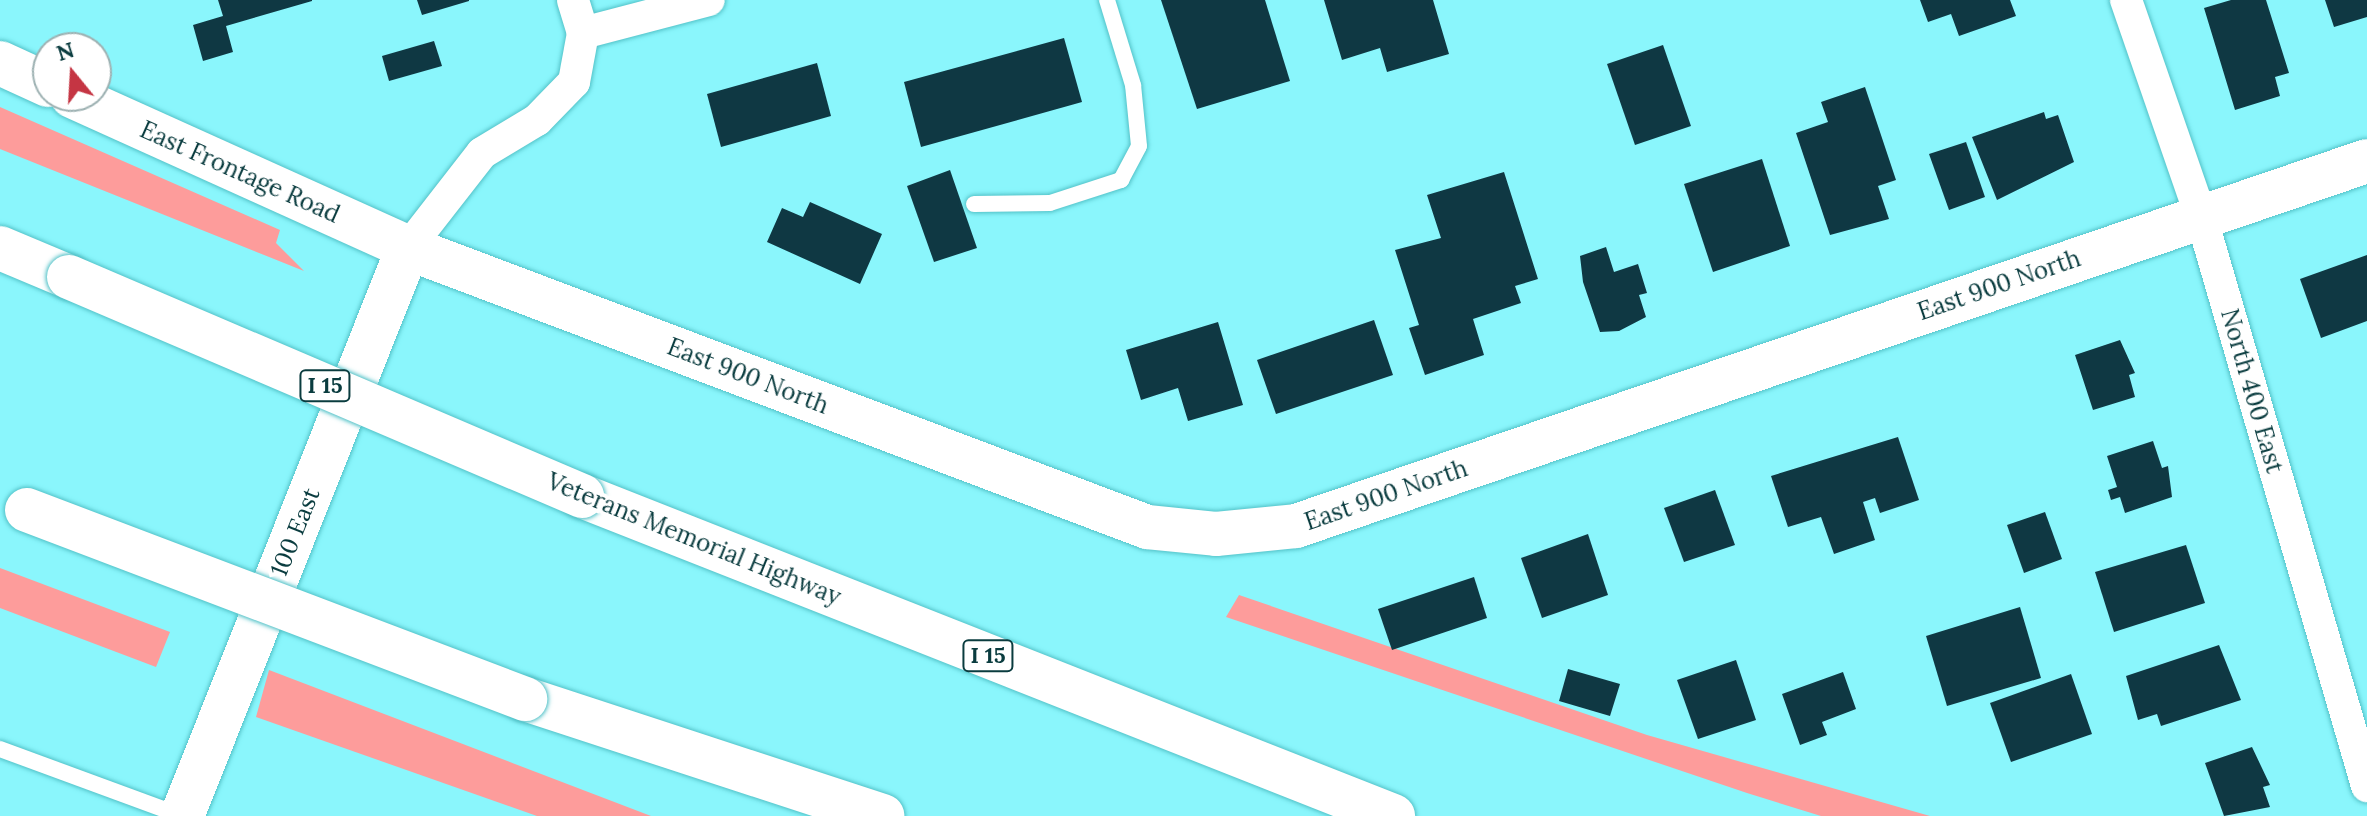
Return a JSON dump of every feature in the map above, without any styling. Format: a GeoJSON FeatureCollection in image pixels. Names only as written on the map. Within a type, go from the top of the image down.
{"type":"FeatureCollection","features":[{"type":"Feature","properties":{"kind":"main road"},"geometry":{"type":"LineString","coordinates":[[0,63],[32,78]]}},
{"type":"Feature","properties":{"kind":"main road","name":"East Frontage Road"},"geometry":{"type":"LineString","coordinates":[[107,112],[408,248]]}},
{"type":"Feature","properties":{"kind":"main road","name":"East 900 North"},"geometry":{"type":"LineString","coordinates":[[408,248],[1147,527],[1216,534],[1296,526],[2367,161]]}},
{"type":"Feature","properties":{"kind":"main road","name":"Veterans Memorial Highway"},"geometry":{"type":"LineString","coordinates":[[0,248],[582,496],[1393,816]]}},
{"type":"Feature","properties":{"kind":"main road","name":"100 East"},"geometry":{"type":"LineString","coordinates":[[182,816],[408,248]]}},
{"type":"Feature","properties":{"kind":"main road"},"geometry":{"type":"LineString","coordinates":[[14,504],[525,699],[882,816]]}},
{"type":"Feature","properties":{"kind":"street"},"geometry":{"type":"LineString","coordinates":[[408,248],[482,153],[537,120],[574,82],[583,33],[573,0]]}},
{"type":"Feature","properties":{"kind":"street"},"geometry":{"type":"LineString","coordinates":[[583,33],[709,0]]}},
{"type":"Feature","properties":{"kind":"street","name":"North 400 East"},"geometry":{"type":"LineString","coordinates":[[2126,0],[2201,216],[2367,786]]}},
{"type":"Feature","properties":{"kind":"lane"},"geometry":{"type":"LineString","coordinates":[[974,204],[1050,203],[1121,180],[1139,146],[1133,85],[1107,0]]}},
{"type":"Feature","properties":{"kind":"lane"},"geometry":{"type":"LineString","coordinates":[[0,749],[182,816]]}},
{"type":"Feature","properties":{"kind":"shaded area"},"geometry":{"type":"Polygon","coordinates":[[[0,107],[280,230],[276,243],[304,271],[0,149],[0,107]]]}},
{"type":"Feature","properties":{"kind":"shaded area"},"geometry":{"type":"Polygon","coordinates":[[[0,568],[170,632],[156,667],[0,608],[0,568]]]}},
{"type":"Feature","properties":{"kind":"shaded area"},"geometry":{"type":"Polygon","coordinates":[[[1239,595],[1647,735],[1930,816],[1821,816],[1747,793],[1226,617],[1239,595]]]}},
{"type":"Feature","properties":{"kind":"shaded area"},"geometry":{"type":"Polygon","coordinates":[[[269,670],[651,816],[537,816],[256,717],[269,670]]]}},
{"type":"Feature","properties":{"kind":"building"},"geometry":{"type":"Polygon","coordinates":[[[218,0],[312,1],[226,26],[233,52],[203,61],[193,25],[223,16],[218,0]]]}},
{"type":"Feature","properties":{"kind":"building"},"geometry":{"type":"Polygon","coordinates":[[[417,0],[469,0],[469,1],[422,15],[417,0]]]}},
{"type":"Feature","properties":{"kind":"building"},"geometry":{"type":"Polygon","coordinates":[[[1161,0],[1265,0],[1290,81],[1197,109],[1161,0]]]}},
{"type":"Feature","properties":{"kind":"building"},"geometry":{"type":"Polygon","coordinates":[[[1324,0],[1433,0],[1449,54],[1387,72],[1380,48],[1342,60],[1324,0]]]}},
{"type":"Feature","properties":{"kind":"building"},"geometry":{"type":"Polygon","coordinates":[[[1920,0],[2010,0],[2016,16],[1959,36],[1951,14],[1928,22],[1920,0]]]}},
{"type":"Feature","properties":{"kind":"building"},"geometry":{"type":"Polygon","coordinates":[[[2231,0],[2266,0],[2289,73],[2275,77],[2280,96],[2235,110],[2204,8],[2231,0]]]}},
{"type":"Feature","properties":{"kind":"building"},"geometry":{"type":"Polygon","coordinates":[[[2325,0],[2367,0],[2367,17],[2334,27],[2325,0]]]}},
{"type":"Feature","properties":{"kind":"building"},"geometry":{"type":"Polygon","coordinates":[[[1064,38],[1082,102],[921,147],[904,82],[1064,38]]]}},
{"type":"Feature","properties":{"kind":"building"},"geometry":{"type":"Polygon","coordinates":[[[434,41],[442,66],[389,81],[382,56],[434,41]]]}},
{"type":"Feature","properties":{"kind":"building"},"geometry":{"type":"Polygon","coordinates":[[[1663,45],[1691,126],[1635,145],[1607,64],[1663,45]]]}},
{"type":"Feature","properties":{"kind":"building"},"geometry":{"type":"Polygon","coordinates":[[[817,63],[831,116],[721,147],[707,94],[817,63]]]}},
{"type":"Feature","properties":{"kind":"building"},"geometry":{"type":"Polygon","coordinates":[[[1865,87],[1896,180],[1878,186],[1889,219],[1830,235],[1796,133],[1828,122],[1821,102],[1865,87]]]}},
{"type":"Feature","properties":{"kind":"building"},"geometry":{"type":"Polygon","coordinates":[[[2044,112],[2046,119],[2058,115],[2074,162],[1997,200],[1972,137],[2044,112]]]}},
{"type":"Feature","properties":{"kind":"building"},"geometry":{"type":"Polygon","coordinates":[[[1966,142],[1985,197],[1949,210],[1929,154],[1966,142]]]}},
{"type":"Feature","properties":{"kind":"building"},"geometry":{"type":"Polygon","coordinates":[[[1762,159],[1790,246],[1713,272],[1684,184],[1762,159]]]}},
{"type":"Feature","properties":{"kind":"building"},"geometry":{"type":"Polygon","coordinates":[[[950,170],[977,248],[934,262],[907,186],[950,170]]]}},
{"type":"Feature","properties":{"kind":"building"},"geometry":{"type":"Polygon","coordinates":[[[1504,172],[1538,279],[1515,286],[1521,303],[1473,319],[1484,355],[1425,375],[1409,328],[1419,325],[1395,250],[1441,238],[1427,195],[1504,172]]]}},
{"type":"Feature","properties":{"kind":"building"},"geometry":{"type":"Polygon","coordinates":[[[810,202],[882,234],[860,284],[767,242],[782,208],[803,217],[810,202]]]}},
{"type":"Feature","properties":{"kind":"building"},"geometry":{"type":"Polygon","coordinates":[[[1606,247],[1614,272],[1638,264],[1647,293],[1639,295],[1646,317],[1619,331],[1600,332],[1583,282],[1580,256],[1606,247]]]}},
{"type":"Feature","properties":{"kind":"building"},"geometry":{"type":"Polygon","coordinates":[[[2367,255],[2367,321],[2321,338],[2300,279],[2367,255]]]}},
{"type":"Feature","properties":{"kind":"building"},"geometry":{"type":"Polygon","coordinates":[[[1374,320],[1393,375],[1276,414],[1257,360],[1374,320]]]}},
{"type":"Feature","properties":{"kind":"building"},"geometry":{"type":"Polygon","coordinates":[[[1218,322],[1243,405],[1188,421],[1178,388],[1141,400],[1126,350],[1218,322]]]}},
{"type":"Feature","properties":{"kind":"building"},"geometry":{"type":"Polygon","coordinates":[[[2120,340],[2135,373],[2129,375],[2135,397],[2093,410],[2075,355],[2120,340]]]}},
{"type":"Feature","properties":{"kind":"building"},"geometry":{"type":"Polygon","coordinates":[[[1898,437],[1919,500],[1880,513],[1875,498],[1863,502],[1875,540],[1834,554],[1821,517],[1788,527],[1771,476],[1898,437]]]}},
{"type":"Feature","properties":{"kind":"building"},"geometry":{"type":"Polygon","coordinates":[[[2153,441],[2162,468],[2168,466],[2172,497],[2125,513],[2120,497],[2111,500],[2108,490],[2117,487],[2107,456],[2153,441]]]}},
{"type":"Feature","properties":{"kind":"building"},"geometry":{"type":"Polygon","coordinates":[[[1715,490],[1735,545],[1684,562],[1664,508],[1715,490]]]}},
{"type":"Feature","properties":{"kind":"building"},"geometry":{"type":"Polygon","coordinates":[[[2045,512],[2062,559],[2024,573],[2007,525],[2045,512]]]}},
{"type":"Feature","properties":{"kind":"building"},"geometry":{"type":"Polygon","coordinates":[[[1588,534],[1608,595],[1542,618],[1521,558],[1588,534]]]}},
{"type":"Feature","properties":{"kind":"building"},"geometry":{"type":"Polygon","coordinates":[[[2186,545],[2205,603],[2114,632],[2095,572],[2186,545]]]}},
{"type":"Feature","properties":{"kind":"building"},"geometry":{"type":"Polygon","coordinates":[[[1474,577],[1487,618],[1392,650],[1378,609],[1474,577]]]}},
{"type":"Feature","properties":{"kind":"building"},"geometry":{"type":"Polygon","coordinates":[[[2020,607],[2041,678],[1947,706],[1926,636],[2020,607]]]}},
{"type":"Feature","properties":{"kind":"building"},"geometry":{"type":"Polygon","coordinates":[[[2219,645],[2241,700],[2161,726],[2157,714],[2138,720],[2126,676],[2219,645]]]}},
{"type":"Feature","properties":{"kind":"building"},"geometry":{"type":"Polygon","coordinates":[[[1736,660],[1756,720],[1698,739],[1677,680],[1736,660]]]}},
{"type":"Feature","properties":{"kind":"building"},"geometry":{"type":"Polygon","coordinates":[[[1568,669],[1620,684],[1610,716],[1559,701],[1568,669]]]}},
{"type":"Feature","properties":{"kind":"building"},"geometry":{"type":"Polygon","coordinates":[[[1843,672],[1856,709],[1822,722],[1827,735],[1800,745],[1782,694],[1843,672]]]}},
{"type":"Feature","properties":{"kind":"building"},"geometry":{"type":"Polygon","coordinates":[[[2071,674],[2092,734],[2011,762],[1990,703],[2071,674]]]}},
{"type":"Feature","properties":{"kind":"building"},"geometry":{"type":"Polygon","coordinates":[[[2252,747],[2270,785],[2263,787],[2270,807],[2224,816],[2205,763],[2252,747]]]}}]}
